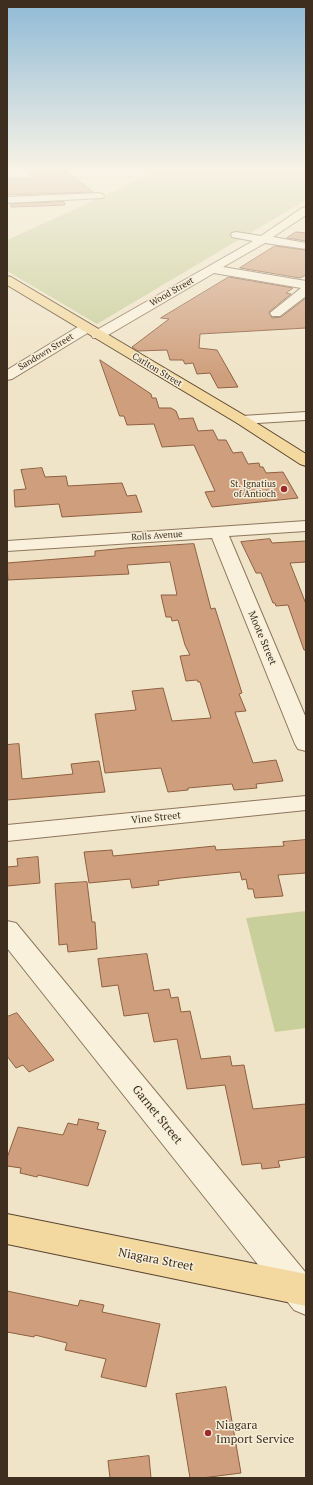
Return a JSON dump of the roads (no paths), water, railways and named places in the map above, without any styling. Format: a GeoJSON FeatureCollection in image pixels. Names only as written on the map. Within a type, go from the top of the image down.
{"type":"FeatureCollection","features":[{"type":"Feature","properties":{"kind":"main road","name":"Carlton Street"},"geometry":{"type":"LineString","coordinates":[[8,282],[242,420],[306,461]]}},
{"type":"Feature","properties":{"kind":"main road","name":"Niagara Street"},"geometry":{"type":"LineString","coordinates":[[7,1229],[303,1292]]}},
{"type":"Feature","properties":{"kind":"street"},"geometry":{"type":"LineString","coordinates":[[250,237],[306,246]]}},
{"type":"Feature","properties":{"kind":"street","name":"Wood Street"},"geometry":{"type":"LineString","coordinates":[[92,331],[212,269],[266,237]]}},
{"type":"Feature","properties":{"kind":"street"},"geometry":{"type":"LineString","coordinates":[[204,258],[224,262]]}},
{"type":"Feature","properties":{"kind":"street"},"geometry":{"type":"LineString","coordinates":[[212,269],[304,292]]}},
{"type":"Feature","properties":{"kind":"street"},"geometry":{"type":"LineString","coordinates":[[276,313],[304,292]]}},
{"type":"Feature","properties":{"kind":"street","name":"Sandown Street"},"geometry":{"type":"LineString","coordinates":[[7,376],[92,331]]}},
{"type":"Feature","properties":{"kind":"street"},"geometry":{"type":"LineString","coordinates":[[242,420],[306,416]]}},
{"type":"Feature","properties":{"kind":"street","name":"Rolls Avenue"},"geometry":{"type":"LineString","coordinates":[[7,546],[306,526]]}},
{"type":"Feature","properties":{"kind":"street","name":"Moote Street"},"geometry":{"type":"LineString","coordinates":[[218,532],[306,744]]}},
{"type":"Feature","properties":{"kind":"street","name":"Vine Street"},"geometry":{"type":"LineString","coordinates":[[7,833],[306,803]]}},
{"type":"Feature","properties":{"kind":"street","name":"Garnet Street"},"geometry":{"type":"LineString","coordinates":[[7,930],[303,1292]]}},
{"type":"Feature","properties":{"kind":"place","name":"St. Ignatius of Antioch"},"geometry":{"type":"Point","coordinates":[284,489]}},
{"type":"Feature","properties":{"kind":"place","name":"Niagara Import Service"},"geometry":{"type":"Point","coordinates":[208,1433]}}]}
